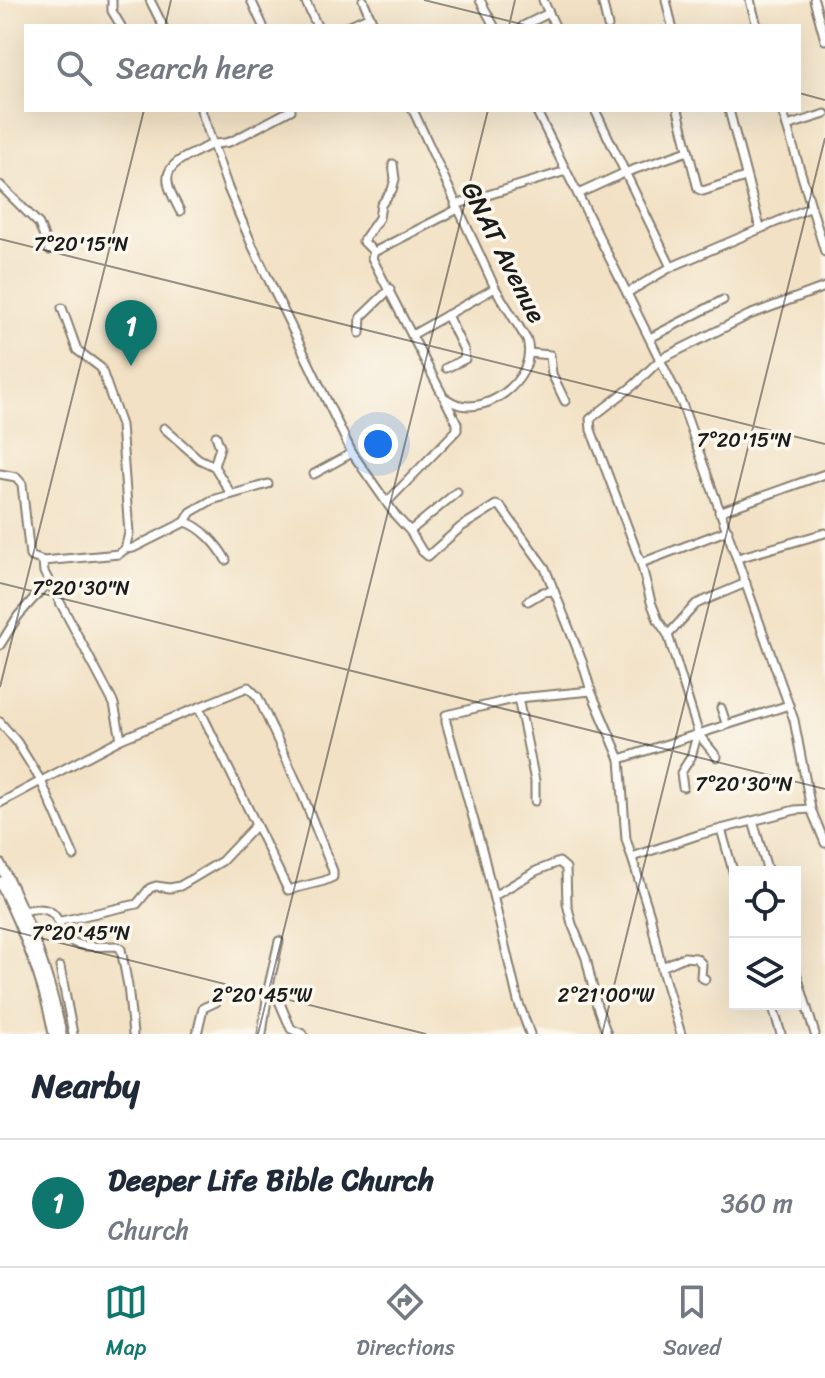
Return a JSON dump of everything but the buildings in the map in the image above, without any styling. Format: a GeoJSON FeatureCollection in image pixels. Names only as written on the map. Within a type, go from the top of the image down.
{"type":"FeatureCollection","features":[{"type":"Feature","properties":{"kind":"main road"},"geometry":{"type":"LineString","coordinates":[[0,864],[45,968],[61,1034]]}},
{"type":"Feature","properties":{"kind":"main road"},"geometry":{"type":"LineString","coordinates":[[0,882],[19,912]]}},
{"type":"Feature","properties":{"kind":"main road"},"geometry":{"type":"LineString","coordinates":[[23,922],[54,1034]]}},
{"type":"Feature","properties":{"kind":"street"},"geometry":{"type":"LineString","coordinates":[[112,0],[112,11],[120,24]]}},
{"type":"Feature","properties":{"kind":"street"},"geometry":{"type":"LineString","coordinates":[[150,0],[162,24]]}},
{"type":"Feature","properties":{"kind":"street"},"geometry":{"type":"LineString","coordinates":[[251,0],[262,24]]}},
{"type":"Feature","properties":{"kind":"street"},"geometry":{"type":"LineString","coordinates":[[305,0],[316,24]]}},
{"type":"Feature","properties":{"kind":"street"},"geometry":{"type":"LineString","coordinates":[[363,0],[373,24]]}},
{"type":"Feature","properties":{"kind":"street"},"geometry":{"type":"LineString","coordinates":[[480,0],[493,24]]}},
{"type":"Feature","properties":{"kind":"street"},"geometry":{"type":"LineString","coordinates":[[543,0],[554,24]]}},
{"type":"Feature","properties":{"kind":"street"},"geometry":{"type":"LineString","coordinates":[[602,0],[608,24]]}},
{"type":"Feature","properties":{"kind":"street"},"geometry":{"type":"LineString","coordinates":[[666,0],[672,24]]}},
{"type":"Feature","properties":{"kind":"street"},"geometry":{"type":"LineString","coordinates":[[750,0],[756,24]]}},
{"type":"Feature","properties":{"kind":"street"},"geometry":{"type":"LineString","coordinates":[[814,0],[825,40]]}},
{"type":"Feature","properties":{"kind":"street"},"geometry":{"type":"LineString","coordinates":[[527,24],[549,13]]}},
{"type":"Feature","properties":{"kind":"street"},"geometry":{"type":"LineString","coordinates":[[352,24],[370,16]]}},
{"type":"Feature","properties":{"kind":"street"},"geometry":{"type":"LineString","coordinates":[[202,112],[252,245],[352,453],[422,551],[428,556],[461,527],[498,506],[545,568],[620,759],[624,830],[681,1034]]}},
{"type":"Feature","properties":{"kind":"street"},"geometry":{"type":"LineString","coordinates":[[180,211],[168,187],[171,165],[213,144],[224,145],[287,112]]}},
{"type":"Feature","properties":{"kind":"street","name":"GNAT Avenue"},"geometry":{"type":"LineString","coordinates":[[414,112],[495,288],[527,340],[529,353],[524,373],[509,390],[474,406],[455,405],[445,397]]}},
{"type":"Feature","properties":{"kind":"street"},"geometry":{"type":"LineString","coordinates":[[537,112],[682,404],[794,720],[811,809],[825,843]]}},
{"type":"Feature","properties":{"kind":"street"},"geometry":{"type":"LineString","coordinates":[[596,112],[671,267]]}},
{"type":"Feature","properties":{"kind":"street"},"geometry":{"type":"LineString","coordinates":[[678,112],[699,190],[745,177]]}},
{"type":"Feature","properties":{"kind":"street"},"geometry":{"type":"LineString","coordinates":[[729,112],[760,228]]}},
{"type":"Feature","properties":{"kind":"street"},"geometry":{"type":"LineString","coordinates":[[783,112],[809,208],[825,252]]}},
{"type":"Feature","properties":{"kind":"street"},"geometry":{"type":"LineString","coordinates":[[787,126],[825,114]]}},
{"type":"Feature","properties":{"kind":"street"},"geometry":{"type":"LineString","coordinates":[[578,194],[624,173],[688,151]]}},
{"type":"Feature","properties":{"kind":"street"},"geometry":{"type":"LineString","coordinates":[[374,252],[366,246],[363,237],[379,218],[381,205],[392,190],[395,179],[393,164]]}},
{"type":"Feature","properties":{"kind":"street"},"geometry":{"type":"LineString","coordinates":[[388,501],[457,430],[457,423],[372,258],[374,252],[457,207],[566,171]]}},
{"type":"Feature","properties":{"kind":"street"},"geometry":{"type":"LineString","coordinates":[[0,185],[39,224],[49,250]]}},
{"type":"Feature","properties":{"kind":"street"},"geometry":{"type":"LineString","coordinates":[[627,293],[671,267],[809,208]]}},
{"type":"Feature","properties":{"kind":"street"},"geometry":{"type":"LineString","coordinates":[[717,757],[698,732],[668,635],[658,620],[641,563],[591,430],[590,419],[634,385],[661,359],[749,315],[825,287]]}},
{"type":"Feature","properties":{"kind":"street"},"geometry":{"type":"LineString","coordinates":[[412,335],[495,288]]}},
{"type":"Feature","properties":{"kind":"street"},"geometry":{"type":"LineString","coordinates":[[360,333],[361,317],[390,289]]}},
{"type":"Feature","properties":{"kind":"street"},"geometry":{"type":"LineString","coordinates":[[650,338],[723,300]]}},
{"type":"Feature","properties":{"kind":"street"},"geometry":{"type":"LineString","coordinates":[[62,308],[77,350],[101,368],[121,425],[129,533],[125,549]]}},
{"type":"Feature","properties":{"kind":"street"},"geometry":{"type":"LineString","coordinates":[[446,368],[465,359],[464,350],[447,315]]}},
{"type":"Feature","properties":{"kind":"street"},"geometry":{"type":"LineString","coordinates":[[529,353],[550,355],[552,374],[565,401]]}},
{"type":"Feature","properties":{"kind":"street"},"geometry":{"type":"LineString","coordinates":[[164,428],[199,459],[214,466],[231,494]]}},
{"type":"Feature","properties":{"kind":"street"},"geometry":{"type":"LineString","coordinates":[[214,466],[220,447],[216,436]]}},
{"type":"Feature","properties":{"kind":"street"},"geometry":{"type":"LineString","coordinates":[[314,474],[352,453]]}},
{"type":"Feature","properties":{"kind":"street"},"geometry":{"type":"LineString","coordinates":[[0,474],[16,477],[22,484],[29,553],[34,559],[43,561],[119,554],[185,522],[197,508],[212,500],[268,484]]}},
{"type":"Feature","properties":{"kind":"street"},"geometry":{"type":"LineString","coordinates":[[719,512],[825,474]]}},
{"type":"Feature","properties":{"kind":"street"},"geometry":{"type":"LineString","coordinates":[[410,531],[457,492]]}},
{"type":"Feature","properties":{"kind":"street"},"geometry":{"type":"LineString","coordinates":[[185,522],[201,530],[220,549],[226,560]]}},
{"type":"Feature","properties":{"kind":"street"},"geometry":{"type":"LineString","coordinates":[[641,563],[728,530]]}},
{"type":"Feature","properties":{"kind":"street"},"geometry":{"type":"LineString","coordinates":[[738,558],[822,534],[825,545]]}},
{"type":"Feature","properties":{"kind":"street"},"geometry":{"type":"LineString","coordinates":[[43,561],[49,581],[114,704],[121,739]]}},
{"type":"Feature","properties":{"kind":"street"},"geometry":{"type":"LineString","coordinates":[[0,645],[18,616],[49,581]]}},
{"type":"Feature","properties":{"kind":"street"},"geometry":{"type":"LineString","coordinates":[[668,635],[696,604],[746,583]]}},
{"type":"Feature","properties":{"kind":"street"},"geometry":{"type":"LineString","coordinates":[[528,601],[543,592],[554,591]]}},
{"type":"Feature","properties":{"kind":"street"},"geometry":{"type":"LineString","coordinates":[[0,803],[121,739],[248,687],[258,697],[303,796],[333,877],[288,890],[199,708]]}},
{"type":"Feature","properties":{"kind":"street"},"geometry":{"type":"LineString","coordinates":[[530,1034],[518,1001],[446,715],[518,698],[591,691]]}},
{"type":"Feature","properties":{"kind":"street"},"geometry":{"type":"LineString","coordinates":[[518,698],[535,781],[535,801]]}},
{"type":"Feature","properties":{"kind":"street"},"geometry":{"type":"LineString","coordinates":[[620,759],[789,705]]}},
{"type":"Feature","properties":{"kind":"street"},"geometry":{"type":"LineString","coordinates":[[721,708],[726,723]]}},
{"type":"Feature","properties":{"kind":"street"},"geometry":{"type":"LineString","coordinates":[[0,722],[17,742],[41,781],[74,856]]}},
{"type":"Feature","properties":{"kind":"street"},"geometry":{"type":"LineString","coordinates":[[683,787],[681,773],[691,757],[698,732]]}},
{"type":"Feature","properties":{"kind":"street"},"geometry":{"type":"LineString","coordinates":[[632,857],[721,829],[811,809]]}},
{"type":"Feature","properties":{"kind":"street"},"geometry":{"type":"LineString","coordinates":[[753,821],[766,866]]}},
{"type":"Feature","properties":{"kind":"street"},"geometry":{"type":"LineString","coordinates":[[61,921],[137,904],[150,888],[156,886],[180,886],[222,861],[255,826]]}},
{"type":"Feature","properties":{"kind":"street"},"geometry":{"type":"LineString","coordinates":[[721,829],[732,866]]}},
{"type":"Feature","properties":{"kind":"street"},"geometry":{"type":"LineString","coordinates":[[494,896],[536,871],[559,862],[564,864],[572,924],[586,958],[607,1034]]}},
{"type":"Feature","properties":{"kind":"street"},"geometry":{"type":"LineString","coordinates":[[19,912],[45,910],[58,916],[62,935],[73,943],[117,946],[121,949],[133,1034]]}},
{"type":"Feature","properties":{"kind":"street"},"geometry":{"type":"LineString","coordinates":[[262,1034],[279,941]]}},
{"type":"Feature","properties":{"kind":"street"},"geometry":{"type":"LineString","coordinates":[[662,967],[684,957],[696,958],[705,966],[701,977],[705,979]]}},
{"type":"Feature","properties":{"kind":"street"},"geometry":{"type":"LineString","coordinates":[[60,967],[73,1034]]}},
{"type":"Feature","properties":{"kind":"street"},"geometry":{"type":"LineString","coordinates":[[801,988],[815,1034]]}},
{"type":"Feature","properties":{"kind":"street"},"geometry":{"type":"LineString","coordinates":[[268,993],[276,994],[291,1029],[303,1034]]}},
{"type":"Feature","properties":{"kind":"street"},"geometry":{"type":"LineString","coordinates":[[197,1034],[201,1011],[216,1002]]}},
{"type":"Feature","properties":{"kind":"street"},"geometry":{"type":"LineString","coordinates":[[774,1010],[781,1034]]}},
{"type":"Feature","properties":{"kind":"place","name":"Deeper Life Bible Church"},"geometry":{"type":"Point","coordinates":[131,366]}}]}
